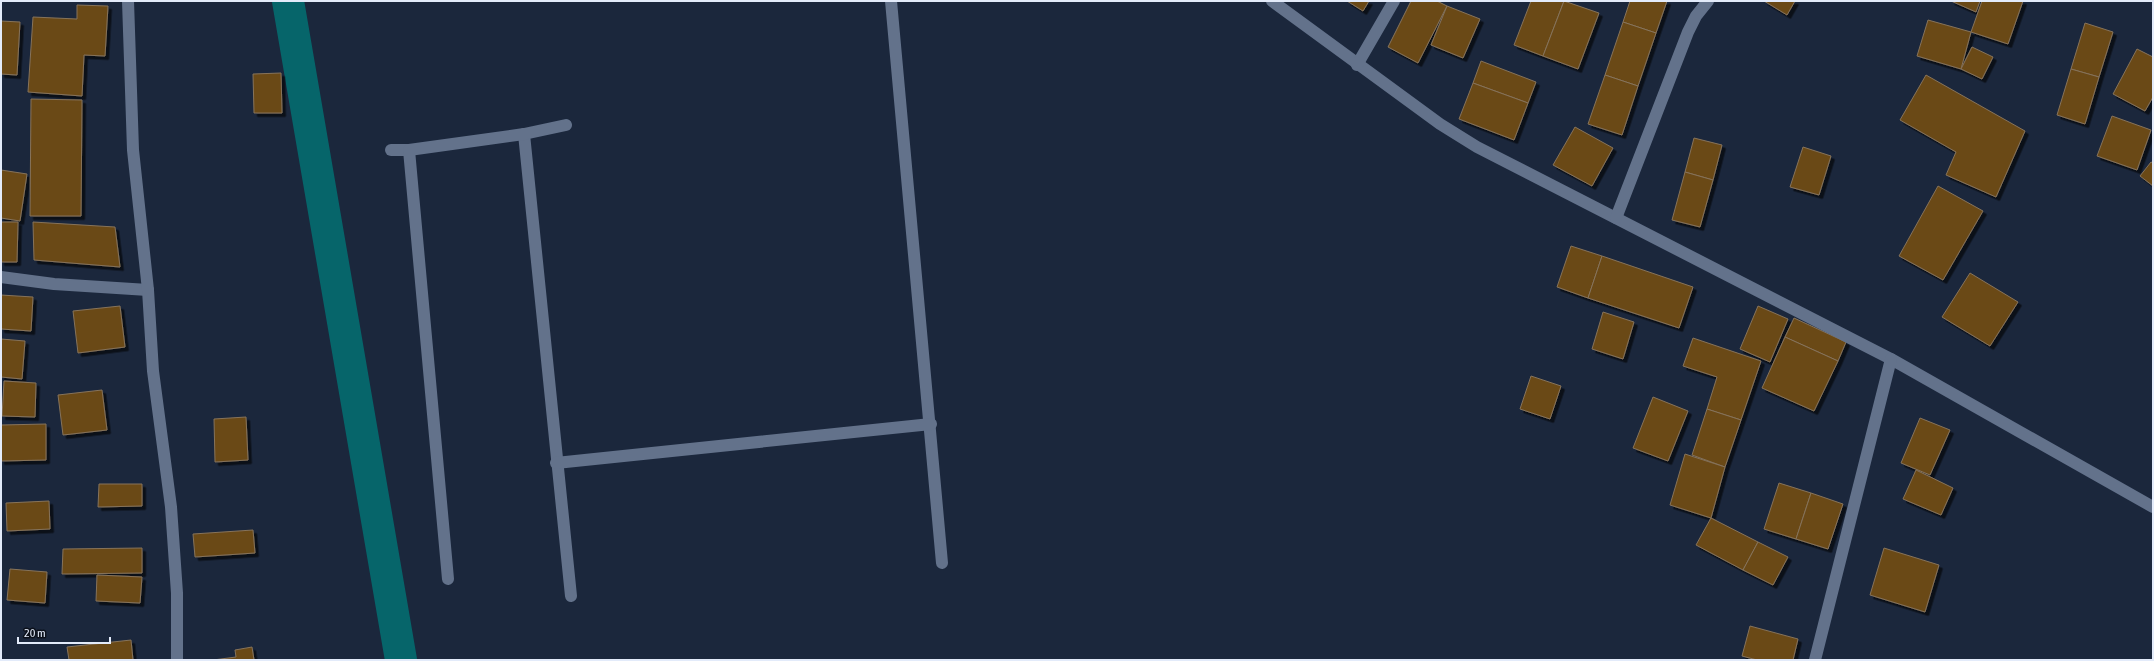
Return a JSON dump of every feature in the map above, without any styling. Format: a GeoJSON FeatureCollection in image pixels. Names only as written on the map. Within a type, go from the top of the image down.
{"type":"FeatureCollection","features":[{"type":"Feature","properties":{"kind":"street"},"geometry":{"type":"LineString","coordinates":[[128,1],[133,150],[148,290],[153,371],[171,507],[177,593],[177,660]]}},
{"type":"Feature","properties":{"kind":"street"},"geometry":{"type":"LineString","coordinates":[[891,1],[931,424],[942,563]]}},
{"type":"Feature","properties":{"kind":"street"},"geometry":{"type":"LineString","coordinates":[[1272,1],[1440,124],[1478,147],[1891,359],[2153,507]]}},
{"type":"Feature","properties":{"kind":"street"},"geometry":{"type":"LineString","coordinates":[[1357,64],[1394,1]]}},
{"type":"Feature","properties":{"kind":"street"},"geometry":{"type":"LineString","coordinates":[[1616,218],[1688,32],[1696,16],[1708,1]]}},
{"type":"Feature","properties":{"kind":"street"},"geometry":{"type":"LineString","coordinates":[[391,150],[409,150],[524,134],[566,125]]}},
{"type":"Feature","properties":{"kind":"street"},"geometry":{"type":"LineString","coordinates":[[524,134],[556,463],[571,596]]}},
{"type":"Feature","properties":{"kind":"street"},"geometry":{"type":"LineString","coordinates":[[409,150],[448,579]]}},
{"type":"Feature","properties":{"kind":"street"},"geometry":{"type":"LineString","coordinates":[[1,277],[54,284],[148,290]]}},
{"type":"Feature","properties":{"kind":"street"},"geometry":{"type":"LineString","coordinates":[[1815,660],[1891,359]]}},
{"type":"Feature","properties":{"kind":"street"},"geometry":{"type":"LineString","coordinates":[[556,463],[931,424]]}},
{"type":"Feature","properties":{"kind":"building"},"geometry":{"type":"Polygon","coordinates":[[[1347,1],[1369,1],[1363,11],[1347,1]]]}},
{"type":"Feature","properties":{"kind":"building"},"geometry":{"type":"Polygon","coordinates":[[[1411,1],[1437,1],[1447,6],[1418,63],[1388,47],[1411,1]]]}},
{"type":"Feature","properties":{"kind":"building"},"geometry":{"type":"Polygon","coordinates":[[[1531,1],[1564,1],[1543,56],[1514,45],[1531,1]]]}},
{"type":"Feature","properties":{"kind":"building"},"geometry":{"type":"Polygon","coordinates":[[[1564,1],[1599,13],[1578,69],[1543,56],[1564,1]]]}},
{"type":"Feature","properties":{"kind":"building"},"geometry":{"type":"Polygon","coordinates":[[[1630,1],[1667,1],[1656,33],[1623,22],[1630,1]]]}},
{"type":"Feature","properties":{"kind":"building"},"geometry":{"type":"Polygon","coordinates":[[[1764,1],[1795,1],[1787,15],[1764,1]]]}},
{"type":"Feature","properties":{"kind":"building"},"geometry":{"type":"Polygon","coordinates":[[[1951,1],[1980,1],[1976,12],[1951,1]]]}},
{"type":"Feature","properties":{"kind":"building"},"geometry":{"type":"Polygon","coordinates":[[[1982,1],[2023,1],[2008,44],[1971,32],[1982,1]]]}},
{"type":"Feature","properties":{"kind":"building"},"geometry":{"type":"Polygon","coordinates":[[[77,5],[108,6],[105,56],[84,55],[82,96],[28,92],[33,17],[77,19],[77,5]]]}},
{"type":"Feature","properties":{"kind":"building"},"geometry":{"type":"Polygon","coordinates":[[[1447,6],[1480,19],[1463,58],[1431,45],[1447,6]]]}},
{"type":"Feature","properties":{"kind":"building"},"geometry":{"type":"Polygon","coordinates":[[[1928,20],[1971,32],[1961,69],[1917,56],[1928,20]]]}},
{"type":"Feature","properties":{"kind":"building"},"geometry":{"type":"Polygon","coordinates":[[[1,21],[20,22],[17,75],[1,74],[1,21]]]}},
{"type":"Feature","properties":{"kind":"building"},"geometry":{"type":"Polygon","coordinates":[[[1623,22],[1656,33],[1638,86],[1605,75],[1623,22]]]}},
{"type":"Feature","properties":{"kind":"building"},"geometry":{"type":"Polygon","coordinates":[[[2085,23],[2113,32],[2099,77],[2071,69],[2085,23]]]}},
{"type":"Feature","properties":{"kind":"building"},"geometry":{"type":"Polygon","coordinates":[[[1972,47],[1993,57],[1982,79],[1961,69],[1972,47]]]}},
{"type":"Feature","properties":{"kind":"building"},"geometry":{"type":"Polygon","coordinates":[[[2137,49],[2153,57],[2153,97],[2145,111],[2113,94],[2137,49]]]}},
{"type":"Feature","properties":{"kind":"building"},"geometry":{"type":"Polygon","coordinates":[[[1481,61],[1536,82],[1528,103],[1473,83],[1481,61]]]}},
{"type":"Feature","properties":{"kind":"building"},"geometry":{"type":"Polygon","coordinates":[[[2071,69],[2099,77],[2085,124],[2057,115],[2071,69]]]}},
{"type":"Feature","properties":{"kind":"building"},"geometry":{"type":"Polygon","coordinates":[[[281,73],[282,113],[254,113],[253,74],[281,73]]]}},
{"type":"Feature","properties":{"kind":"building"},"geometry":{"type":"Polygon","coordinates":[[[1605,75],[1638,86],[1622,135],[1588,124],[1605,75]]]}},
{"type":"Feature","properties":{"kind":"building"},"geometry":{"type":"Polygon","coordinates":[[[1926,75],[2025,131],[1996,197],[1946,175],[1956,152],[1900,120],[1926,75]]]}},
{"type":"Feature","properties":{"kind":"building"},"geometry":{"type":"Polygon","coordinates":[[[1473,83],[1528,103],[1514,140],[1459,119],[1473,83]]]}},
{"type":"Feature","properties":{"kind":"building"},"geometry":{"type":"Polygon","coordinates":[[[31,99],[82,100],[81,216],[30,216],[31,99]]]}},
{"type":"Feature","properties":{"kind":"building"},"geometry":{"type":"Polygon","coordinates":[[[2112,116],[2151,130],[2137,170],[2097,156],[2112,116]]]}},
{"type":"Feature","properties":{"kind":"building"},"geometry":{"type":"Polygon","coordinates":[[[1575,127],[1613,148],[1592,186],[1553,165],[1575,127]]]}},
{"type":"Feature","properties":{"kind":"building"},"geometry":{"type":"Polygon","coordinates":[[[1694,138],[1722,145],[1713,180],[1685,172],[1694,138]]]}},
{"type":"Feature","properties":{"kind":"building"},"geometry":{"type":"Polygon","coordinates":[[[1803,147],[1831,156],[1819,195],[1790,187],[1803,147]]]}},
{"type":"Feature","properties":{"kind":"building"},"geometry":{"type":"Polygon","coordinates":[[[2151,162],[2153,163],[2153,186],[2140,176],[2151,162]]]}},
{"type":"Feature","properties":{"kind":"building"},"geometry":{"type":"Polygon","coordinates":[[[1,170],[27,174],[20,221],[1,218],[1,170]]]}},
{"type":"Feature","properties":{"kind":"building"},"geometry":{"type":"Polygon","coordinates":[[[1685,172],[1713,180],[1700,227],[1672,220],[1685,172]]]}},
{"type":"Feature","properties":{"kind":"building"},"geometry":{"type":"Polygon","coordinates":[[[1938,186],[1983,211],[1943,280],[1899,256],[1938,186]]]}},
{"type":"Feature","properties":{"kind":"building"},"geometry":{"type":"Polygon","coordinates":[[[1,222],[18,222],[17,262],[1,262],[1,222]]]}},
{"type":"Feature","properties":{"kind":"building"},"geometry":{"type":"Polygon","coordinates":[[[33,222],[115,227],[120,267],[34,260],[33,222]]]}},
{"type":"Feature","properties":{"kind":"building"},"geometry":{"type":"Polygon","coordinates":[[[1571,246],[1602,256],[1588,298],[1557,287],[1571,246]]]}},
{"type":"Feature","properties":{"kind":"building"},"geometry":{"type":"Polygon","coordinates":[[[1602,256],[1693,287],[1679,328],[1588,298],[1602,256]]]}},
{"type":"Feature","properties":{"kind":"building"},"geometry":{"type":"Polygon","coordinates":[[[1970,273],[2018,302],[1990,346],[1942,317],[1970,273]]]}},
{"type":"Feature","properties":{"kind":"building"},"geometry":{"type":"Polygon","coordinates":[[[1,295],[33,297],[31,331],[1,329],[1,295]]]}},
{"type":"Feature","properties":{"kind":"building"},"geometry":{"type":"Polygon","coordinates":[[[120,306],[125,347],[78,353],[73,311],[120,306]]]}},
{"type":"Feature","properties":{"kind":"building"},"geometry":{"type":"Polygon","coordinates":[[[1758,306],[1788,319],[1770,362],[1740,349],[1758,306]]]}},
{"type":"Feature","properties":{"kind":"building"},"geometry":{"type":"Polygon","coordinates":[[[1603,312],[1634,322],[1623,359],[1592,349],[1603,312]]]}},
{"type":"Feature","properties":{"kind":"building"},"geometry":{"type":"Polygon","coordinates":[[[1794,318],[1846,342],[1838,361],[1785,337],[1794,318]]]}},
{"type":"Feature","properties":{"kind":"building"},"geometry":{"type":"Polygon","coordinates":[[[1785,337],[1838,361],[1814,411],[1762,388],[1785,337]]]}},
{"type":"Feature","properties":{"kind":"building"},"geometry":{"type":"Polygon","coordinates":[[[1693,338],[1761,361],[1741,420],[1707,409],[1717,377],[1683,366],[1693,338]]]}},
{"type":"Feature","properties":{"kind":"building"},"geometry":{"type":"Polygon","coordinates":[[[1,339],[25,341],[22,379],[1,377],[1,339]]]}},
{"type":"Feature","properties":{"kind":"building"},"geometry":{"type":"Polygon","coordinates":[[[1531,376],[1561,386],[1550,419],[1520,409],[1531,376]]]}},
{"type":"Feature","properties":{"kind":"building"},"geometry":{"type":"Polygon","coordinates":[[[4,381],[36,383],[35,417],[2,416],[4,381]]]}},
{"type":"Feature","properties":{"kind":"building"},"geometry":{"type":"Polygon","coordinates":[[[102,390],[107,430],[63,435],[58,395],[102,390]]]}},
{"type":"Feature","properties":{"kind":"building"},"geometry":{"type":"Polygon","coordinates":[[[1653,397],[1688,411],[1668,461],[1633,448],[1653,397]]]}},
{"type":"Feature","properties":{"kind":"building"},"geometry":{"type":"Polygon","coordinates":[[[1707,409],[1741,420],[1725,467],[1692,455],[1707,409]]]}},
{"type":"Feature","properties":{"kind":"building"},"geometry":{"type":"Polygon","coordinates":[[[246,417],[248,460],[215,462],[214,419],[246,417]]]}},
{"type":"Feature","properties":{"kind":"building"},"geometry":{"type":"Polygon","coordinates":[[[1920,418],[1950,430],[1930,475],[1901,463],[1920,418]]]}},
{"type":"Feature","properties":{"kind":"building"},"geometry":{"type":"Polygon","coordinates":[[[46,424],[46,460],[1,461],[1,425],[46,424]]]}},
{"type":"Feature","properties":{"kind":"building"},"geometry":{"type":"Polygon","coordinates":[[[1685,454],[1725,467],[1711,518],[1670,505],[1685,454]]]}},
{"type":"Feature","properties":{"kind":"building"},"geometry":{"type":"Polygon","coordinates":[[[1916,470],[1953,488],[1941,515],[1903,499],[1916,470]]]}},
{"type":"Feature","properties":{"kind":"building"},"geometry":{"type":"Polygon","coordinates":[[[1779,483],[1811,493],[1796,539],[1764,529],[1779,483]]]}},
{"type":"Feature","properties":{"kind":"building"},"geometry":{"type":"Polygon","coordinates":[[[99,484],[142,484],[142,506],[98,507],[99,484]]]}},
{"type":"Feature","properties":{"kind":"building"},"geometry":{"type":"Polygon","coordinates":[[[1811,493],[1843,504],[1828,549],[1796,539],[1811,493]]]}},
{"type":"Feature","properties":{"kind":"building"},"geometry":{"type":"Polygon","coordinates":[[[49,501],[50,529],[7,531],[6,503],[49,501]]]}},
{"type":"Feature","properties":{"kind":"building"},"geometry":{"type":"Polygon","coordinates":[[[1711,518],[1758,542],[1743,570],[1696,545],[1711,518]]]}},
{"type":"Feature","properties":{"kind":"building"},"geometry":{"type":"Polygon","coordinates":[[[253,530],[255,553],[195,557],[193,534],[253,530]]]}},
{"type":"Feature","properties":{"kind":"building"},"geometry":{"type":"Polygon","coordinates":[[[1758,542],[1788,557],[1773,585],[1743,570],[1758,542]]]}},
{"type":"Feature","properties":{"kind":"building"},"geometry":{"type":"Polygon","coordinates":[[[142,548],[142,573],[62,574],[63,549],[142,548]]]}},
{"type":"Feature","properties":{"kind":"building"},"geometry":{"type":"Polygon","coordinates":[[[1884,548],[1939,565],[1925,612],[1870,595],[1884,548]]]}},
{"type":"Feature","properties":{"kind":"building"},"geometry":{"type":"Polygon","coordinates":[[[10,569],[47,572],[45,603],[7,600],[10,569]]]}},
{"type":"Feature","properties":{"kind":"building"},"geometry":{"type":"Polygon","coordinates":[[[97,575],[142,577],[140,603],[96,601],[97,575]]]}},
{"type":"Feature","properties":{"kind":"building"},"geometry":{"type":"Polygon","coordinates":[[[1750,626],[1798,639],[1793,660],[1757,660],[1742,656],[1750,626]]]}},
{"type":"Feature","properties":{"kind":"building"},"geometry":{"type":"Polygon","coordinates":[[[131,640],[133,660],[69,660],[67,647],[131,640]]]}},
{"type":"Feature","properties":{"kind":"building"},"geometry":{"type":"Polygon","coordinates":[[[252,647],[254,660],[213,660],[236,657],[235,650],[252,647]]]}},
{"type":"Feature","properties":{"kind":"waterway"},"geometry":{"type":"LineString","coordinates":[[288,1],[401,660]]}}]}
